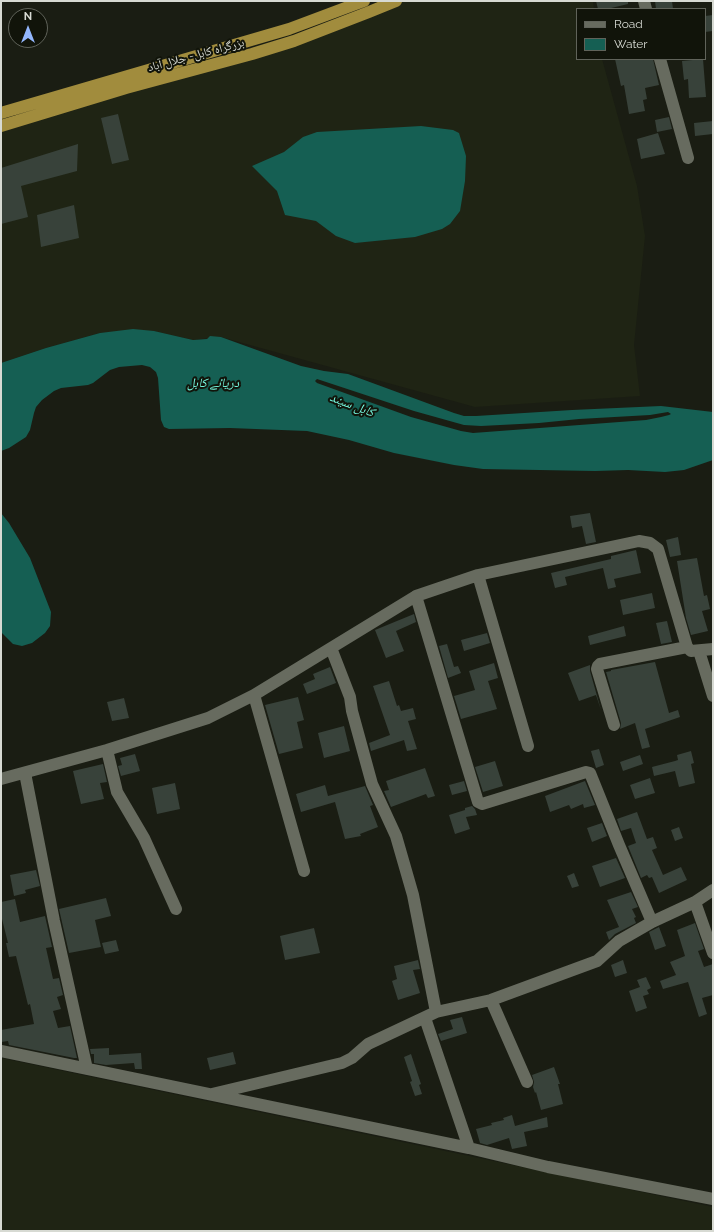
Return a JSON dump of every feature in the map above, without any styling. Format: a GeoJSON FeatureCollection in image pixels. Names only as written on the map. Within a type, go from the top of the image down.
{"type":"FeatureCollection","features":[{"type":"Feature","properties":{"kind":"highway","name":"بزرگراه کابل- جلال آباد"},"geometry":{"type":"LineString","coordinates":[[1,113],[289,29],[364,1]]}},
{"type":"Feature","properties":{"kind":"highway","name":"بزرگراه کابل- جلال آباد"},"geometry":{"type":"LineString","coordinates":[[1,126],[126,88],[252,54],[294,41],[396,1]]}},
{"type":"Feature","properties":{"kind":"highway"},"geometry":{"type":"LineString","coordinates":[[289,29],[294,41]]}},
{"type":"Feature","properties":{"kind":"street"},"geometry":{"type":"LineString","coordinates":[[660,60],[688,158]]}},
{"type":"Feature","properties":{"kind":"street"},"geometry":{"type":"LineString","coordinates":[[1,779],[107,750],[208,718],[254,695],[416,596],[478,575],[639,541],[650,542],[658,549],[693,649],[713,696]]}},
{"type":"Feature","properties":{"kind":"street"},"geometry":{"type":"LineString","coordinates":[[478,575],[528,746]]}},
{"type":"Feature","properties":{"kind":"street"},"geometry":{"type":"LineString","coordinates":[[416,596],[478,802],[482,804],[586,772],[590,773],[618,845],[652,922]]}},
{"type":"Feature","properties":{"kind":"street"},"geometry":{"type":"LineString","coordinates":[[331,648],[350,697],[352,712],[372,784],[398,843],[413,895],[436,1012]]}},
{"type":"Feature","properties":{"kind":"street"},"geometry":{"type":"LineString","coordinates":[[614,725],[596,669],[600,664],[693,649],[713,649]]}},
{"type":"Feature","properties":{"kind":"street"},"geometry":{"type":"LineString","coordinates":[[254,695],[304,871]]}},
{"type":"Feature","properties":{"kind":"street"},"geometry":{"type":"LineString","coordinates":[[107,750],[117,792],[144,838],[176,909]]}},
{"type":"Feature","properties":{"kind":"street"},"geometry":{"type":"LineString","coordinates":[[25,773],[54,921],[87,1069]]}},
{"type":"Feature","properties":{"kind":"street"},"geometry":{"type":"LineString","coordinates":[[209,1094],[342,1062],[352,1058],[368,1044],[436,1012],[491,1000],[597,962],[619,941],[652,922],[696,902],[713,890]]}},
{"type":"Feature","properties":{"kind":"street"},"geometry":{"type":"LineString","coordinates":[[696,902],[713,954]]}},
{"type":"Feature","properties":{"kind":"street"},"geometry":{"type":"LineString","coordinates":[[491,1000],[527,1082]]}},
{"type":"Feature","properties":{"kind":"street"},"geometry":{"type":"LineString","coordinates":[[425,1018],[469,1148]]}},
{"type":"Feature","properties":{"kind":"street"},"geometry":{"type":"LineString","coordinates":[[1,1051],[469,1148],[548,1167],[713,1199]]}},
{"type":"Feature","properties":{"kind":"shaded area"},"geometry":{"type":"Polygon","coordinates":[[[396,1],[593,1],[594,8],[576,8],[576,60],[602,60],[637,186],[645,236],[634,345],[640,396],[475,407],[221,337],[193,340],[154,331],[100,333],[46,348],[1,363],[1,126],[252,54],[396,1]]]}},
{"type":"Feature","properties":{"kind":"shaded area"},"geometry":{"type":"Polygon","coordinates":[[[1,1058],[713,1207],[713,1231],[1,1231],[1,1058]]]}},
{"type":"Feature","properties":{"kind":"water"},"geometry":{"type":"Polygon","coordinates":[[[421,126],[453,130],[459,133],[466,156],[465,181],[460,211],[450,224],[442,229],[415,237],[355,243],[336,236],[316,221],[285,215],[277,191],[252,166],[284,152],[303,137],[317,132],[421,126]]]}},
{"type":"Feature","properties":{"kind":"water","name":"دریائے کابل"},"geometry":{"type":"Polygon","coordinates":[[[133,329],[154,331],[193,340],[207,339],[210,336],[221,337],[301,366],[348,374],[464,416],[661,406],[713,412],[713,460],[684,470],[665,472],[628,470],[595,471],[483,469],[394,453],[349,440],[307,431],[230,428],[169,429],[164,427],[161,420],[158,378],[156,372],[150,367],[142,365],[119,367],[110,370],[88,385],[61,388],[54,391],[42,400],[36,407],[30,430],[26,437],[9,448],[1,451],[1,363],[46,348],[100,333],[133,329]],[[317,379],[315,381],[411,417],[473,433],[646,420],[671,414],[668,412],[650,415],[481,426],[464,425],[414,411],[317,379]]]}},
{"type":"Feature","properties":{"kind":"water"},"geometry":{"type":"Polygon","coordinates":[[[1,513],[9,523],[30,558],[51,612],[50,626],[45,633],[32,643],[22,646],[13,644],[1,632],[1,513]]]}},
{"type":"Feature","properties":{"kind":"building"},"geometry":{"type":"Polygon","coordinates":[[[596,1],[628,1],[628,4],[611,8],[598,8],[596,1]]]}},
{"type":"Feature","properties":{"kind":"building"},"geometry":{"type":"Polygon","coordinates":[[[655,1],[672,1],[673,8],[656,8],[655,1]]]}},
{"type":"Feature","properties":{"kind":"building"},"geometry":{"type":"Polygon","coordinates":[[[713,15],[713,31],[706,32],[706,16],[713,15]]]}},
{"type":"Feature","properties":{"kind":"building"},"geometry":{"type":"Polygon","coordinates":[[[615,60],[653,60],[659,85],[645,88],[647,99],[643,100],[645,111],[629,114],[624,85],[621,86],[615,60]]]}},
{"type":"Feature","properties":{"kind":"building"},"geometry":{"type":"Polygon","coordinates":[[[703,60],[706,97],[689,98],[688,79],[684,80],[682,61],[703,60]]]}},
{"type":"Feature","properties":{"kind":"building"},"geometry":{"type":"Polygon","coordinates":[[[118,114],[129,160],[112,164],[101,118],[118,114]]]}},
{"type":"Feature","properties":{"kind":"building"},"geometry":{"type":"Polygon","coordinates":[[[669,117],[672,129],[657,132],[655,120],[669,117]]]}},
{"type":"Feature","properties":{"kind":"building"},"geometry":{"type":"Polygon","coordinates":[[[713,121],[713,134],[695,136],[694,123],[713,121]]]}},
{"type":"Feature","properties":{"kind":"building"},"geometry":{"type":"Polygon","coordinates":[[[658,133],[665,154],[641,159],[637,139],[658,133]]]}},
{"type":"Feature","properties":{"kind":"building"},"geometry":{"type":"Polygon","coordinates":[[[78,144],[77,171],[21,186],[28,217],[1,224],[1,168],[78,144]]]}},
{"type":"Feature","properties":{"kind":"building"},"geometry":{"type":"Polygon","coordinates":[[[74,205],[79,238],[41,247],[37,215],[74,205]]]}},
{"type":"Feature","properties":{"kind":"building"},"geometry":{"type":"Polygon","coordinates":[[[590,513],[596,542],[586,544],[582,526],[572,528],[570,516],[590,513]]]}},
{"type":"Feature","properties":{"kind":"building"},"geometry":{"type":"Polygon","coordinates":[[[678,537],[681,555],[670,557],[666,540],[678,537]]]}},
{"type":"Feature","properties":{"kind":"building"},"geometry":{"type":"Polygon","coordinates":[[[636,550],[641,573],[614,579],[616,587],[608,589],[603,568],[565,577],[567,585],[555,588],[551,573],[611,559],[611,556],[636,550]]]}},
{"type":"Feature","properties":{"kind":"building"},"geometry":{"type":"Polygon","coordinates":[[[697,558],[704,596],[707,595],[710,609],[702,611],[708,631],[691,635],[686,618],[677,561],[697,558]]]}},
{"type":"Feature","properties":{"kind":"building"},"geometry":{"type":"Polygon","coordinates":[[[652,593],[655,608],[623,615],[620,600],[652,593]]]}},
{"type":"Feature","properties":{"kind":"building"},"geometry":{"type":"Polygon","coordinates":[[[414,614],[416,622],[396,631],[404,651],[386,658],[375,630],[414,614]]]}},
{"type":"Feature","properties":{"kind":"building"},"geometry":{"type":"Polygon","coordinates":[[[667,621],[672,642],[661,644],[656,623],[667,621]]]}},
{"type":"Feature","properties":{"kind":"building"},"geometry":{"type":"Polygon","coordinates":[[[624,626],[626,636],[590,645],[588,636],[624,626]]]}},
{"type":"Feature","properties":{"kind":"building"},"geometry":{"type":"Polygon","coordinates":[[[487,633],[490,643],[464,651],[461,640],[487,633]]]}},
{"type":"Feature","properties":{"kind":"building"},"geometry":{"type":"Polygon","coordinates":[[[447,644],[454,667],[458,666],[461,673],[448,678],[439,646],[447,644]]]}},
{"type":"Feature","properties":{"kind":"building"},"geometry":{"type":"Polygon","coordinates":[[[655,662],[669,713],[678,710],[680,717],[645,729],[650,747],[642,749],[635,723],[620,729],[621,723],[606,672],[655,662]]]}},
{"type":"Feature","properties":{"kind":"building"},"geometry":{"type":"Polygon","coordinates":[[[494,663],[498,678],[488,681],[497,709],[461,719],[454,696],[475,690],[469,671],[494,663]]]}},
{"type":"Feature","properties":{"kind":"building"},"geometry":{"type":"Polygon","coordinates":[[[590,665],[590,671],[601,710],[596,695],[579,701],[568,673],[590,665]]]}},
{"type":"Feature","properties":{"kind":"building"},"geometry":{"type":"Polygon","coordinates":[[[330,667],[336,683],[307,694],[303,684],[315,679],[313,674],[330,667]]]}},
{"type":"Feature","properties":{"kind":"building"},"geometry":{"type":"Polygon","coordinates":[[[389,681],[397,706],[399,705],[401,711],[413,708],[416,719],[408,721],[417,749],[407,751],[404,740],[371,751],[369,743],[390,735],[373,686],[389,681]]]}},
{"type":"Feature","properties":{"kind":"building"},"geometry":{"type":"Polygon","coordinates":[[[298,697],[304,720],[297,722],[303,748],[279,754],[265,705],[298,697]]]}},
{"type":"Feature","properties":{"kind":"building"},"geometry":{"type":"Polygon","coordinates":[[[124,698],[129,718],[112,721],[107,702],[124,698]]]}},
{"type":"Feature","properties":{"kind":"building"},"geometry":{"type":"Polygon","coordinates":[[[344,726],[350,751],[324,758],[318,733],[344,726]]]}},
{"type":"Feature","properties":{"kind":"building"},"geometry":{"type":"Polygon","coordinates":[[[599,749],[604,765],[596,768],[591,751],[599,749]]]}},
{"type":"Feature","properties":{"kind":"building"},"geometry":{"type":"Polygon","coordinates":[[[691,751],[694,763],[691,764],[695,783],[679,787],[675,771],[654,776],[652,767],[678,760],[677,755],[691,751]]]}},
{"type":"Feature","properties":{"kind":"building"},"geometry":{"type":"Polygon","coordinates":[[[135,754],[140,771],[121,776],[118,766],[122,765],[120,758],[135,754]]]}},
{"type":"Feature","properties":{"kind":"building"},"geometry":{"type":"Polygon","coordinates":[[[640,755],[643,764],[623,771],[620,762],[640,755]]]}},
{"type":"Feature","properties":{"kind":"building"},"geometry":{"type":"Polygon","coordinates":[[[495,761],[503,786],[483,792],[475,767],[495,761]]]}},
{"type":"Feature","properties":{"kind":"building"},"geometry":{"type":"Polygon","coordinates":[[[103,764],[107,782],[100,783],[104,799],[81,804],[73,771],[103,764]]]}},
{"type":"Feature","properties":{"kind":"building"},"geometry":{"type":"Polygon","coordinates":[[[425,768],[435,796],[428,798],[426,794],[391,807],[384,791],[389,790],[386,781],[425,768]]]}},
{"type":"Feature","properties":{"kind":"building"},"geometry":{"type":"Polygon","coordinates":[[[650,778],[655,793],[635,799],[630,785],[650,778]]]}},
{"type":"Feature","properties":{"kind":"building"},"geometry":{"type":"Polygon","coordinates":[[[464,781],[467,791],[452,795],[449,785],[464,781]]]}},
{"type":"Feature","properties":{"kind":"building"},"geometry":{"type":"Polygon","coordinates":[[[585,781],[595,805],[584,808],[583,804],[571,809],[569,805],[550,812],[545,796],[585,781]]]}},
{"type":"Feature","properties":{"kind":"building"},"geometry":{"type":"Polygon","coordinates":[[[175,783],[180,809],[157,814],[152,788],[175,783]]]}},
{"type":"Feature","properties":{"kind":"building"},"geometry":{"type":"Polygon","coordinates":[[[325,785],[328,796],[365,786],[373,805],[370,806],[378,827],[360,834],[361,836],[345,839],[335,802],[301,812],[296,794],[325,785]]]}},
{"type":"Feature","properties":{"kind":"building"},"geometry":{"type":"Polygon","coordinates":[[[472,806],[477,815],[466,817],[470,829],[455,834],[449,815],[472,806]]]}},
{"type":"Feature","properties":{"kind":"building"},"geometry":{"type":"Polygon","coordinates":[[[637,812],[647,839],[653,837],[657,848],[652,850],[663,875],[681,867],[687,880],[659,893],[652,877],[649,878],[647,875],[641,878],[628,846],[636,843],[631,828],[621,831],[617,819],[637,812]]]}},
{"type":"Feature","properties":{"kind":"building"},"geometry":{"type":"Polygon","coordinates":[[[602,823],[607,836],[592,842],[587,828],[602,823]]]}},
{"type":"Feature","properties":{"kind":"building"},"geometry":{"type":"Polygon","coordinates":[[[679,827],[683,838],[675,841],[671,830],[679,827]]]}},
{"type":"Feature","properties":{"kind":"building"},"geometry":{"type":"Polygon","coordinates":[[[616,858],[625,878],[600,887],[592,866],[616,858]]]}},
{"type":"Feature","properties":{"kind":"building"},"geometry":{"type":"Polygon","coordinates":[[[36,870],[40,886],[25,890],[26,893],[14,896],[10,875],[36,870]]]}},
{"type":"Feature","properties":{"kind":"building"},"geometry":{"type":"Polygon","coordinates":[[[574,873],[579,886],[572,888],[567,876],[574,873]]]}},
{"type":"Feature","properties":{"kind":"building"},"geometry":{"type":"Polygon","coordinates":[[[631,892],[638,907],[632,909],[636,917],[634,918],[636,923],[615,934],[609,940],[606,932],[619,927],[607,900],[631,892]]]}},
{"type":"Feature","properties":{"kind":"building"},"geometry":{"type":"Polygon","coordinates":[[[106,898],[111,916],[95,920],[101,947],[69,953],[59,909],[106,898]]]}},
{"type":"Feature","properties":{"kind":"building"},"geometry":{"type":"Polygon","coordinates":[[[15,899],[20,922],[45,916],[52,947],[46,948],[53,979],[59,978],[63,995],[57,997],[61,1009],[53,1011],[58,1028],[70,1026],[77,1058],[9,1045],[8,1041],[1,1042],[1,1030],[34,1024],[30,1004],[28,1005],[16,956],[9,957],[6,943],[8,943],[2,919],[1,920],[1,902],[15,899]]]}},
{"type":"Feature","properties":{"kind":"building"},"geometry":{"type":"Polygon","coordinates":[[[695,923],[704,949],[698,951],[704,967],[713,964],[713,995],[702,998],[707,1014],[699,1017],[688,982],[663,989],[660,981],[676,975],[670,962],[685,956],[677,930],[695,923]]]}},
{"type":"Feature","properties":{"kind":"building"},"geometry":{"type":"Polygon","coordinates":[[[659,927],[666,946],[655,950],[649,932],[659,927]]]}},
{"type":"Feature","properties":{"kind":"building"},"geometry":{"type":"Polygon","coordinates":[[[314,928],[320,953],[285,960],[280,936],[314,928]]]}},
{"type":"Feature","properties":{"kind":"building"},"geometry":{"type":"Polygon","coordinates":[[[116,940],[119,951],[105,954],[102,943],[116,940]]]}},
{"type":"Feature","properties":{"kind":"building"},"geometry":{"type":"Polygon","coordinates":[[[418,960],[420,969],[413,970],[420,993],[398,1000],[392,981],[397,979],[394,966],[418,960]]]}},
{"type":"Feature","properties":{"kind":"building"},"geometry":{"type":"Polygon","coordinates":[[[623,960],[627,973],[615,977],[611,965],[623,960]]]}},
{"type":"Feature","properties":{"kind":"building"},"geometry":{"type":"Polygon","coordinates":[[[646,977],[651,988],[647,990],[649,994],[643,996],[647,1008],[636,1012],[629,991],[640,987],[637,980],[646,977]]]}},
{"type":"Feature","properties":{"kind":"building"},"geometry":{"type":"Polygon","coordinates":[[[462,1017],[467,1033],[441,1041],[438,1034],[453,1029],[450,1020],[462,1017]]]}},
{"type":"Feature","properties":{"kind":"building"},"geometry":{"type":"Polygon","coordinates":[[[109,1048],[109,1055],[141,1053],[142,1069],[135,1069],[134,1063],[106,1065],[94,1063],[94,1054],[91,1054],[90,1049],[109,1048]]]}},
{"type":"Feature","properties":{"kind":"building"},"geometry":{"type":"Polygon","coordinates":[[[233,1052],[236,1064],[210,1070],[207,1058],[233,1052]]]}},
{"type":"Feature","properties":{"kind":"building"},"geometry":{"type":"Polygon","coordinates":[[[411,1054],[421,1084],[419,1085],[422,1094],[415,1096],[404,1057],[411,1054]]]}},
{"type":"Feature","properties":{"kind":"building"},"geometry":{"type":"Polygon","coordinates":[[[554,1067],[560,1084],[558,1084],[563,1104],[541,1110],[533,1087],[534,1082],[532,1075],[554,1067]]]}},
{"type":"Feature","properties":{"kind":"building"},"geometry":{"type":"Polygon","coordinates":[[[512,1115],[515,1126],[547,1117],[548,1127],[524,1132],[527,1146],[512,1149],[509,1138],[487,1145],[480,1143],[476,1129],[492,1125],[491,1123],[504,1120],[503,1118],[512,1115]]]}},
{"type":"Feature","properties":{"kind":"water label","name":"کابل سيند"},"geometry":{"type":"Point","coordinates":[352,405]}}]}
